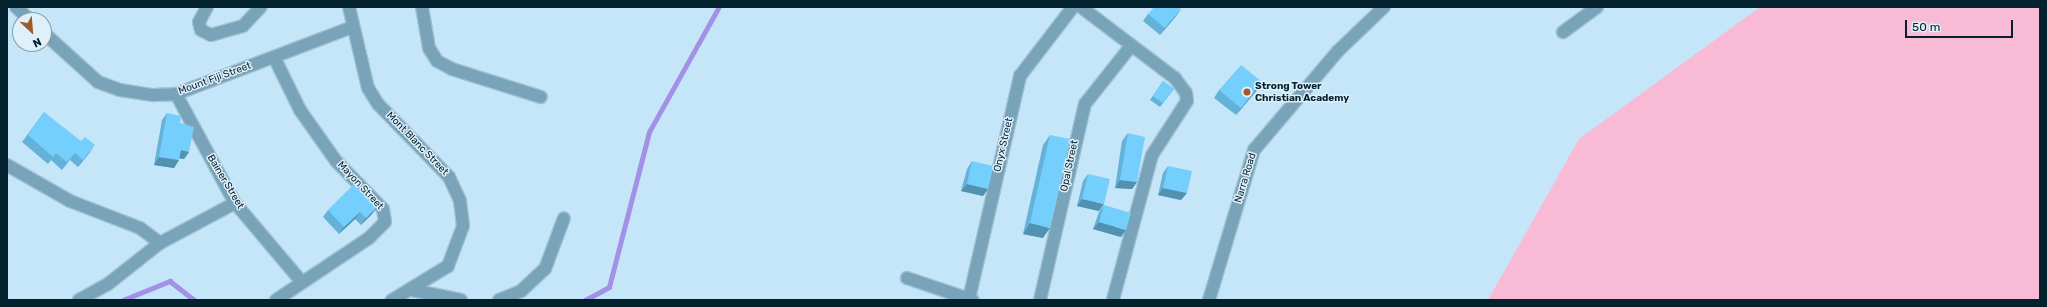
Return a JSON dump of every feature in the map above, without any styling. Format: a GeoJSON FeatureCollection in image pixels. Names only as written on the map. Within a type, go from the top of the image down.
{"type":"FeatureCollection","features":[{"type":"Feature","properties":{"kind":"street"},"geometry":{"type":"LineString","coordinates":[[207,7],[199,22],[201,30],[211,35],[243,26],[261,7]]}},
{"type":"Feature","properties":{"kind":"street","name":"Mont Blanc Street"},"geometry":{"type":"LineString","coordinates":[[349,7],[352,27],[368,88],[378,104],[449,177],[460,201],[463,226],[448,266],[412,290],[392,300]]}},
{"type":"Feature","properties":{"kind":"street"},"geometry":{"type":"LineString","coordinates":[[422,7],[429,48],[437,61],[452,69],[541,97]]}},
{"type":"Feature","properties":{"kind":"street","name":"Onyx Street"},"geometry":{"type":"LineString","coordinates":[[970,300],[1020,76],[1073,7]]}},
{"type":"Feature","properties":{"kind":"street"},"geometry":{"type":"LineString","coordinates":[[1081,7],[1181,84],[1187,101],[1152,155],[1113,300]]}},
{"type":"Feature","properties":{"kind":"street","name":"Narra Road"},"geometry":{"type":"LineString","coordinates":[[1209,300],[1254,150],[1338,51],[1384,7]]}},
{"type":"Feature","properties":{"kind":"street"},"geometry":{"type":"LineString","coordinates":[[1563,32],[1597,7]]}},
{"type":"Feature","properties":{"kind":"street","name":"Mount Fiji Street"},"geometry":{"type":"LineString","coordinates":[[52,40],[98,82],[120,90],[176,94],[352,27]]}},
{"type":"Feature","properties":{"kind":"street","name":"Opal Street"},"geometry":{"type":"LineString","coordinates":[[1040,300],[1085,104],[1131,46]]}},
{"type":"Feature","properties":{"kind":"street","name":"Mayon Street"},"geometry":{"type":"LineString","coordinates":[[274,57],[300,110],[336,161],[384,209],[385,222],[369,238],[301,281],[276,300]]}},
{"type":"Feature","properties":{"kind":"street","name":"Bainer Street"},"geometry":{"type":"LineString","coordinates":[[176,94],[235,203],[301,281]]}},
{"type":"Feature","properties":{"kind":"street"},"geometry":{"type":"LineString","coordinates":[[7,165],[70,201],[140,228],[160,243]]}},
{"type":"Feature","properties":{"kind":"street"},"geometry":{"type":"LineString","coordinates":[[79,300],[108,284],[160,243],[235,203]]}},
{"type":"Feature","properties":{"kind":"street"},"geometry":{"type":"LineString","coordinates":[[499,300],[521,290],[545,269],[564,218]]}},
{"type":"Feature","properties":{"kind":"street"},"geometry":{"type":"LineString","coordinates":[[907,278],[970,300]]}},
{"type":"Feature","properties":{"kind":"street"},"geometry":{"type":"LineString","coordinates":[[412,290],[461,300]]}},
{"type":"Feature","properties":{"kind":"shaded area"},"geometry":{"type":"Polygon","coordinates":[[[1760,7],[2040,7],[2040,300],[1488,300],[1579,139],[1760,7]]]}},
{"type":"Feature","properties":{"kind":"building"},"geometry":{"type":"Polygon","coordinates":[[[1154,7],[1178,7],[1181,9],[1165,28],[1148,14],[1154,7]]]}},
{"type":"Feature","properties":{"kind":"building"},"geometry":{"type":"Polygon","coordinates":[[[1241,65],[1262,82],[1241,108],[1219,90],[1241,65]]]}},
{"type":"Feature","properties":{"kind":"building"},"geometry":{"type":"Polygon","coordinates":[[[1163,81],[1174,89],[1163,103],[1153,96],[1163,81]]]}},
{"type":"Feature","properties":{"kind":"building"},"geometry":{"type":"Polygon","coordinates":[[[44,112],[81,141],[85,137],[95,145],[83,160],[75,153],[67,162],[56,153],[53,157],[28,135],[44,112]]]}},
{"type":"Feature","properties":{"kind":"building"},"geometry":{"type":"Polygon","coordinates":[[[167,113],[181,116],[180,123],[194,127],[189,152],[181,150],[179,160],[159,157],[167,113]]]}},
{"type":"Feature","properties":{"kind":"building"},"geometry":{"type":"Polygon","coordinates":[[[1128,133],[1145,137],[1137,182],[1120,180],[1128,133]]]}},
{"type":"Feature","properties":{"kind":"building"},"geometry":{"type":"Polygon","coordinates":[[[1050,135],[1070,139],[1050,228],[1030,223],[1050,135]]]}},
{"type":"Feature","properties":{"kind":"building"},"geometry":{"type":"Polygon","coordinates":[[[972,161],[993,166],[988,189],[967,184],[972,161]]]}},
{"type":"Feature","properties":{"kind":"building"},"geometry":{"type":"Polygon","coordinates":[[[1168,166],[1192,171],[1187,193],[1163,188],[1168,166]]]}},
{"type":"Feature","properties":{"kind":"building"},"geometry":{"type":"Polygon","coordinates":[[[1088,174],[1110,179],[1104,204],[1082,199],[1088,174]]]}},
{"type":"Feature","properties":{"kind":"building"},"geometry":{"type":"Polygon","coordinates":[[[354,184],[377,207],[366,218],[360,212],[344,227],[328,210],[354,184]]]}},
{"type":"Feature","properties":{"kind":"building"},"geometry":{"type":"Polygon","coordinates":[[[1104,205],[1131,213],[1126,230],[1099,222],[1104,205]]]}},
{"type":"Feature","properties":{"kind":"waterway"},"geometry":{"type":"LineString","coordinates":[[585,300],[609,287],[649,132],[719,7]]}},
{"type":"Feature","properties":{"kind":"waterway"},"geometry":{"type":"LineString","coordinates":[[123,300],[170,281],[194,300]]}},
{"type":"Feature","properties":{"kind":"place","name":"Strong Tower Christian Academy"},"geometry":{"type":"Point","coordinates":[1247,92]}}]}
